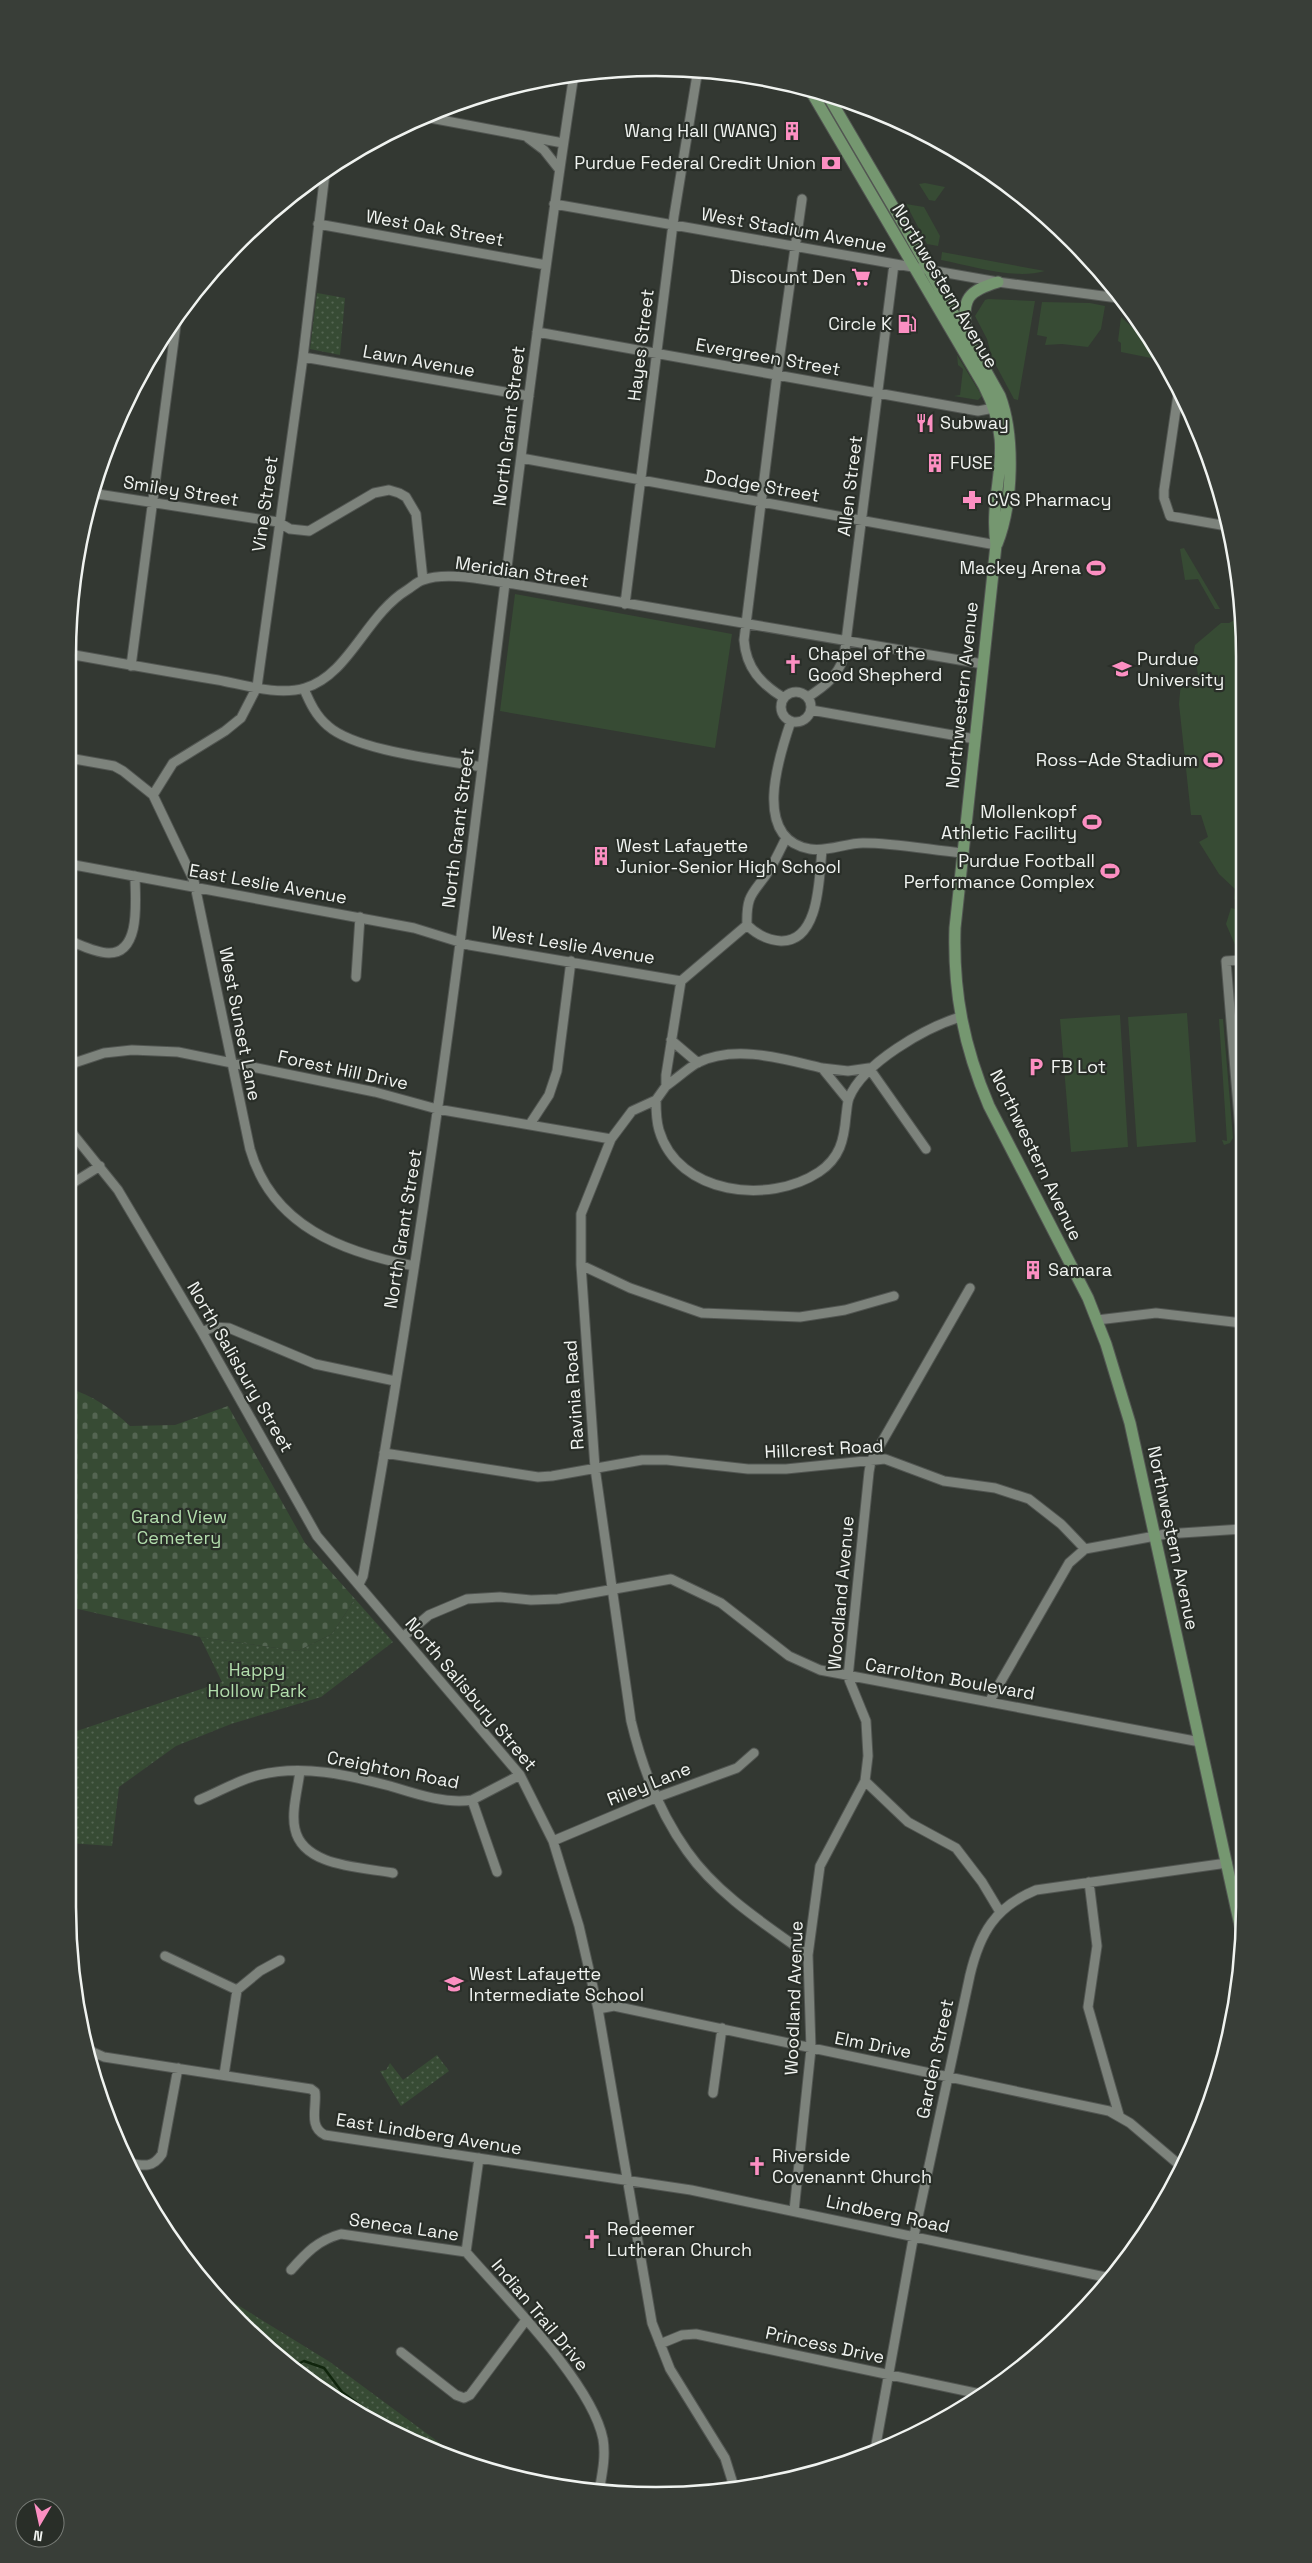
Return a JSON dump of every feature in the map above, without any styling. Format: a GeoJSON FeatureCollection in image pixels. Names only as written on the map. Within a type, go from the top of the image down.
{"type":"FeatureCollection","features":[{"type":"Feature","properties":{"kind":"main road","name":"Northwestern Avenue"},"geometry":{"type":"LineString","coordinates":[[815,99],[984,386],[1000,427],[1002,450],[994,528],[996,546],[962,853],[954,951],[960,1017],[978,1080],[989,1106],[1097,1320],[1130,1423],[1236,1908]]}},
{"type":"Feature","properties":{"kind":"main road","name":"Northwestern Avenue"},"geometry":{"type":"LineString","coordinates":[[833,104],[995,383],[1008,423],[1010,465],[1002,530],[996,546]]}},
{"type":"Feature","properties":{"kind":"main road"},"geometry":{"type":"LineString","coordinates":[[967,334],[964,311],[968,298],[980,288],[998,282]]}},
{"type":"Feature","properties":{"kind":"street","name":"Hayes Street"},"geometry":{"type":"LineString","coordinates":[[624,604],[673,225],[696,77]]}},
{"type":"Feature","properties":{"kind":"street","name":"North Grant Street"},"geometry":{"type":"LineString","coordinates":[[359,1584],[363,1576],[384,1453],[437,1109],[558,169],[573,82]]}},
{"type":"Feature","properties":{"kind":"street"},"geometry":{"type":"LineString","coordinates":[[435,120],[563,143]]}},
{"type":"Feature","properties":{"kind":"street"},"geometry":{"type":"LineString","coordinates":[[526,136],[544,150],[558,169]]}},
{"type":"Feature","properties":{"kind":"street","name":"Vine Street"},"geometry":{"type":"LineString","coordinates":[[153,795],[167,771],[182,756],[215,738],[240,718],[257,687],[278,522],[303,358],[324,181]]}},
{"type":"Feature","properties":{"kind":"street"},"geometry":{"type":"LineString","coordinates":[[784,698],[768,689],[752,669],[745,646],[745,624],[802,199]]}},
{"type":"Feature","properties":{"kind":"street","name":"West Stadium Avenue"},"geometry":{"type":"LineString","coordinates":[[554,204],[794,248],[998,282],[1111,297]]}},
{"type":"Feature","properties":{"kind":"street","name":"West Oak Street"},"geometry":{"type":"LineString","coordinates":[[318,224],[546,265]]}},
{"type":"Feature","properties":{"kind":"street","name":"Allen Street"},"geometry":{"type":"LineString","coordinates":[[808,697],[828,684],[840,670],[847,640],[894,264]]}},
{"type":"Feature","properties":{"kind":"street","name":"Evergreen Street"},"geometry":{"type":"LineString","coordinates":[[537,332],[978,411],[994,408]]}},
{"type":"Feature","properties":{"kind":"street"},"geometry":{"type":"LineString","coordinates":[[131,666],[175,333]]}},
{"type":"Feature","properties":{"kind":"street","name":"Lawn Avenue"},"geometry":{"type":"LineString","coordinates":[[303,358],[529,396]]}},
{"type":"Feature","properties":{"kind":"street"},"geometry":{"type":"LineString","coordinates":[[1177,402],[1164,490],[1170,516],[1221,525]]}},
{"type":"Feature","properties":{"kind":"street","name":"Dodge Street"},"geometry":{"type":"LineString","coordinates":[[521,458],[996,546]]}},
{"type":"Feature","properties":{"kind":"street","name":"Smiley Street"},"geometry":{"type":"LineString","coordinates":[[100,494],[278,522],[290,528],[309,531],[374,493],[389,490],[406,497],[416,514],[423,580]]}},
{"type":"Feature","properties":{"kind":"street","name":"Meridian Street"},"geometry":{"type":"LineString","coordinates":[[76,655],[257,687],[292,691],[315,685],[330,675],[389,602],[423,580],[450,577],[504,583],[983,664]]}},
{"type":"Feature","properties":{"kind":"street"},"geometry":{"type":"LineString","coordinates":[[304,688],[319,718],[342,736],[367,746],[482,767]]}},
{"type":"Feature","properties":{"kind":"street"},"geometry":{"type":"LineString","coordinates":[[784,698],[796,692],[808,697],[811,710],[804,720],[791,721]]}},
{"type":"Feature","properties":{"kind":"street"},"geometry":{"type":"LineString","coordinates":[[784,698],[782,711],[791,721]]}},
{"type":"Feature","properties":{"kind":"street"},"geometry":{"type":"LineString","coordinates":[[811,710],[975,740]]}},
{"type":"Feature","properties":{"kind":"street"},"geometry":{"type":"LineString","coordinates":[[791,721],[779,757],[774,801],[774,815],[778,827],[786,838],[799,846],[822,850],[869,843],[962,853]]}},
{"type":"Feature","properties":{"kind":"street","name":"West Sunset Lane"},"geometry":{"type":"LineString","coordinates":[[76,759],[118,768],[153,795],[196,887],[255,1168],[269,1194],[294,1218],[336,1243],[366,1255],[414,1266]]}},
{"type":"Feature","properties":{"kind":"street"},"geometry":{"type":"LineString","coordinates":[[786,838],[769,870],[751,892],[746,908],[747,925],[754,932],[774,940],[786,941],[802,933],[810,924],[814,913],[822,850]]}},
{"type":"Feature","properties":{"kind":"street","name":"East Leslie Avenue"},"geometry":{"type":"LineString","coordinates":[[76,865],[360,917],[414,928],[460,942]]}},
{"type":"Feature","properties":{"kind":"street"},"geometry":{"type":"LineString","coordinates":[[76,942],[111,953],[124,948],[134,928],[135,876]]}},
{"type":"Feature","properties":{"kind":"street"},"geometry":{"type":"LineString","coordinates":[[356,977],[360,917]]}},
{"type":"Feature","properties":{"kind":"street"},"geometry":{"type":"LineString","coordinates":[[666,1086],[671,1040],[681,981],[747,925]]}},
{"type":"Feature","properties":{"kind":"street","name":"West Leslie Avenue"},"geometry":{"type":"LineString","coordinates":[[460,942],[681,981]]}},
{"type":"Feature","properties":{"kind":"street"},"geometry":{"type":"LineString","coordinates":[[530,1124],[549,1095],[558,1071],[571,961]]}},
{"type":"Feature","properties":{"kind":"street"},"geometry":{"type":"LineString","coordinates":[[1236,961],[1226,962],[1236,1083]]}},
{"type":"Feature","properties":{"kind":"street"},"geometry":{"type":"LineString","coordinates":[[656,1100],[659,1131],[672,1154],[683,1166],[700,1179],[719,1186],[735,1190],[764,1191],[802,1180],[818,1172],[831,1162],[842,1147],[848,1100],[860,1078],[869,1068],[923,1034],[947,1021],[960,1017]]}},
{"type":"Feature","properties":{"kind":"street"},"geometry":{"type":"LineString","coordinates":[[671,1040],[698,1063]]}},
{"type":"Feature","properties":{"kind":"street","name":"Forest Hill Drive"},"geometry":{"type":"LineString","coordinates":[[76,1062],[104,1053],[152,1050],[178,1052],[375,1092],[437,1109],[611,1139]]}},
{"type":"Feature","properties":{"kind":"street"},"geometry":{"type":"LineString","coordinates":[[666,1086],[698,1063],[735,1054],[754,1054],[822,1068],[848,1071],[869,1068]]}},
{"type":"Feature","properties":{"kind":"street"},"geometry":{"type":"LineString","coordinates":[[822,1068],[848,1100]]}},
{"type":"Feature","properties":{"kind":"street"},"geometry":{"type":"LineString","coordinates":[[869,1068],[926,1149]]}},
{"type":"Feature","properties":{"kind":"street","name":"Ravinia Road"},"geometry":{"type":"LineString","coordinates":[[666,1086],[656,1100],[632,1111],[611,1139],[583,1206],[581,1265],[595,1468],[631,1721],[639,1754],[655,1798],[687,1852],[721,1888],[752,1915],[808,1955]]}},
{"type":"Feature","properties":{"kind":"street","name":"North Salisbury Street"},"geometry":{"type":"LineString","coordinates":[[76,1138],[118,1190],[202,1332],[317,1536],[520,1775],[553,1841],[579,1926],[598,2008],[629,2180],[647,2304],[660,2344],[682,2390],[724,2458],[732,2482]]}},
{"type":"Feature","properties":{"kind":"street"},"geometry":{"type":"LineString","coordinates":[[76,1181],[100,1166]]}},
{"type":"Feature","properties":{"kind":"street"},"geometry":{"type":"LineString","coordinates":[[581,1265],[630,1288],[702,1313],[800,1317],[845,1310],[894,1296]]}},
{"type":"Feature","properties":{"kind":"street","name":"Woodland Avenue"},"geometry":{"type":"LineString","coordinates":[[794,2211],[810,2049],[808,1955],[820,1866],[865,1782],[868,1756],[866,1721],[848,1677],[871,1461],[970,1288]]}},
{"type":"Feature","properties":{"kind":"street"},"geometry":{"type":"LineString","coordinates":[[1097,1320],[1156,1314],[1236,1322]]}},
{"type":"Feature","properties":{"kind":"street"},"geometry":{"type":"LineString","coordinates":[[202,1332],[213,1327],[230,1328],[315,1364],[395,1381]]}},
{"type":"Feature","properties":{"kind":"street","name":"Hillcrest Road"},"geometry":{"type":"LineString","coordinates":[[384,1453],[538,1476],[642,1460],[667,1460],[748,1469],[786,1469],[892,1460],[944,1481],[995,1488],[1029,1499],[1061,1524],[1086,1550]]}},
{"type":"Feature","properties":{"kind":"street"},"geometry":{"type":"LineString","coordinates":[[989,1702],[1069,1562],[1086,1550],[1156,1536],[1236,1529]]}},
{"type":"Feature","properties":{"kind":"street","name":"Carrolton Boulevard"},"geometry":{"type":"LineString","coordinates":[[403,1637],[429,1615],[467,1599],[558,1599],[671,1579],[722,1603],[789,1656],[820,1670],[848,1677],[1200,1742]]}},
{"type":"Feature","properties":{"kind":"street","name":"Riley Lane"},"geometry":{"type":"LineString","coordinates":[[553,1841],[655,1798],[736,1768],[754,1753]]}},
{"type":"Feature","properties":{"kind":"street"},"geometry":{"type":"LineString","coordinates":[[300,1771],[294,1827],[304,1849],[320,1859],[393,1873]]}},
{"type":"Feature","properties":{"kind":"street","name":"Creighton Road"},"geometry":{"type":"LineString","coordinates":[[199,1800],[258,1775],[300,1771],[331,1772],[438,1798],[472,1800],[520,1775]]}},
{"type":"Feature","properties":{"kind":"street"},"geometry":{"type":"LineString","coordinates":[[865,1782],[908,1822],[956,1848],[982,1882],[1000,1912]]}},
{"type":"Feature","properties":{"kind":"street"},"geometry":{"type":"LineString","coordinates":[[472,1800],[497,1872]]}},
{"type":"Feature","properties":{"kind":"street","name":"Garden Street"},"geometry":{"type":"LineString","coordinates":[[876,2444],[914,2236],[975,1953],[985,1930],[1000,1912],[1021,1897],[1036,1890],[1226,1863]]}},
{"type":"Feature","properties":{"kind":"street"},"geometry":{"type":"LineString","coordinates":[[1089,1882],[1098,1946],[1088,2007],[1119,2115]]}},
{"type":"Feature","properties":{"kind":"street"},"geometry":{"type":"LineString","coordinates":[[165,1956],[237,1990]]}},
{"type":"Feature","properties":{"kind":"street"},"geometry":{"type":"LineString","coordinates":[[224,2075],[237,1990],[260,1971],[280,1960]]}},
{"type":"Feature","properties":{"kind":"street","name":"Elm Drive"},"geometry":{"type":"LineString","coordinates":[[598,2008],[614,2006],[1104,2110],[1119,2115],[1176,2162]]}},
{"type":"Feature","properties":{"kind":"street"},"geometry":{"type":"LineString","coordinates":[[713,2093],[722,2028]]}},
{"type":"Feature","properties":{"kind":"street","name":"East Lindberg Avenue"},"geometry":{"type":"LineString","coordinates":[[95,2053],[104,2057],[311,2089],[315,2092],[316,2097],[314,2124],[317,2130],[325,2135],[629,2180]]}},
{"type":"Feature","properties":{"kind":"street"},"geometry":{"type":"LineString","coordinates":[[137,2164],[148,2166],[157,2162],[162,2154],[178,2068]]}},
{"type":"Feature","properties":{"kind":"street","name":"Indian Trail Drive"},"geometry":{"type":"LineString","coordinates":[[480,2158],[466,2252],[526,2320],[577,2383],[594,2413],[603,2438],[605,2455],[600,2484]]}},
{"type":"Feature","properties":{"kind":"street","name":"Lindberg Road"},"geometry":{"type":"LineString","coordinates":[[629,2180],[691,2190],[1102,2276]]}},
{"type":"Feature","properties":{"kind":"street","name":"Seneca Lane"},"geometry":{"type":"LineString","coordinates":[[291,2270],[310,2248],[329,2237],[341,2234],[466,2252]]}},
{"type":"Feature","properties":{"kind":"street"},"geometry":{"type":"LineString","coordinates":[[401,2352],[456,2395],[464,2398],[470,2395],[526,2320]]}},
{"type":"Feature","properties":{"kind":"street","name":"Princess Drive"},"geometry":{"type":"LineString","coordinates":[[660,2344],[682,2335],[696,2334],[973,2392]]}},
{"type":"Feature","properties":{"kind":"green space"},"geometry":{"type":"Polygon","coordinates":[[[925,183],[945,187],[935,201],[929,200],[919,184],[925,183]]]}},
{"type":"Feature","properties":{"kind":"green space"},"geometry":{"type":"Polygon","coordinates":[[[906,204],[924,207],[940,236],[938,246],[927,244],[906,204]]]}},
{"type":"Feature","properties":{"kind":"green space"},"geometry":{"type":"Polygon","coordinates":[[[942,252],[1045,271],[1020,274],[993,271],[941,260],[942,252]]]}},
{"type":"Feature","properties":{"kind":"green space"},"geometry":{"type":"Polygon","coordinates":[[[317,293],[345,298],[340,355],[310,349],[317,293]]]}},
{"type":"Feature","properties":{"kind":"green space"},"geometry":{"type":"Polygon","coordinates":[[[985,300],[1035,301],[1018,400],[1014,399],[992,358],[987,339],[975,316],[985,300]]]}},
{"type":"Feature","properties":{"kind":"green space"},"geometry":{"type":"Polygon","coordinates":[[[1042,302],[1090,303],[1105,306],[1101,329],[1088,347],[1062,344],[1045,345],[1047,337],[1037,335],[1042,302]]]}},
{"type":"Feature","properties":{"kind":"green space"},"geometry":{"type":"Polygon","coordinates":[[[1121,317],[1135,330],[1153,358],[1121,352],[1121,343],[1118,341],[1121,317]]]}},
{"type":"Feature","properties":{"kind":"green space"},"geometry":{"type":"Polygon","coordinates":[[[957,355],[982,396],[978,400],[954,396],[960,395],[963,369],[958,365],[957,355]]]}},
{"type":"Feature","properties":{"kind":"green space"},"geometry":{"type":"Polygon","coordinates":[[[1184,548],[1220,609],[1215,609],[1198,579],[1185,580],[1180,549],[1184,548]]]}},
{"type":"Feature","properties":{"kind":"green space"},"geometry":{"type":"Polygon","coordinates":[[[515,594],[732,634],[715,748],[500,711],[515,594]]]}},
{"type":"Feature","properties":{"kind":"green space","name":"Ross–Ade Stadium"},"geometry":{"type":"Polygon","coordinates":[[[1235,620],[1236,900],[1234,899],[1235,889],[1219,874],[1199,842],[1208,837],[1201,815],[1191,815],[1179,704],[1181,682],[1195,681],[1195,676],[1198,675],[1195,656],[1193,656],[1195,645],[1221,623],[1229,623],[1235,620]]]}},
{"type":"Feature","properties":{"kind":"green space"},"geometry":{"type":"Polygon","coordinates":[[[1231,908],[1236,909],[1236,947],[1226,924],[1231,908]]]}},
{"type":"Feature","properties":{"kind":"green space"},"geometry":{"type":"Polygon","coordinates":[[[1187,1013],[1196,1142],[1137,1147],[1128,1017],[1187,1013]]]}},
{"type":"Feature","properties":{"kind":"green space"},"geometry":{"type":"Polygon","coordinates":[[[1120,1015],[1128,1147],[1071,1152],[1060,1019],[1120,1015]]]}},
{"type":"Feature","properties":{"kind":"green space"},"geometry":{"type":"Polygon","coordinates":[[[1219,1019],[1223,1019],[1233,1138],[1230,1143],[1224,1145],[1222,1140],[1227,1141],[1219,1019]]]}},
{"type":"Feature","properties":{"kind":"green space","name":"Grand View Cemetery"},"geometry":{"type":"Polygon","coordinates":[[[76,1391],[101,1403],[130,1426],[175,1425],[228,1406],[305,1543],[355,1599],[332,1634],[298,1651],[200,1637],[76,1609],[76,1391]]]}},
{"type":"Feature","properties":{"kind":"green space","name":"Happy Hollow Park"},"geometry":{"type":"Polygon","coordinates":[[[355,1599],[393,1642],[321,1697],[231,1724],[176,1746],[119,1787],[112,1846],[76,1844],[76,1731],[222,1682],[200,1637],[298,1651],[332,1634],[355,1599]]]}},
{"type":"Feature","properties":{"kind":"green space"},"geometry":{"type":"Polygon","coordinates":[[[437,2055],[449,2071],[401,2106],[380,2071],[386,2070],[390,2063],[403,2080],[437,2055]]]}},
{"type":"Feature","properties":{"kind":"green space"},"geometry":{"type":"Polygon","coordinates":[[[231,2301],[330,2362],[445,2447],[400,2427],[334,2389],[274,2343],[231,2301]]]}},
{"type":"Feature","properties":{"kind":"waterway"},"geometry":{"type":"LineString","coordinates":[[299,2364],[304,2361],[324,2368],[342,2392],[360,2405]]}},
{"type":"Feature","properties":{"kind":"place","name":"Wang Hall (WANG)"},"geometry":{"type":"Point","coordinates":[792,131]}},
{"type":"Feature","properties":{"kind":"place","name":"Purdue Federal Credit Union"},"geometry":{"type":"Point","coordinates":[831,163]}},
{"type":"Feature","properties":{"kind":"place","name":"Discount Den"},"geometry":{"type":"Point","coordinates":[861,277]}},
{"type":"Feature","properties":{"kind":"place","name":"Circle K"},"geometry":{"type":"Point","coordinates":[907,324]}},
{"type":"Feature","properties":{"kind":"place","name":"Subway"},"geometry":{"type":"Point","coordinates":[925,423]}},
{"type":"Feature","properties":{"kind":"place","name":"FUSE"},"geometry":{"type":"Point","coordinates":[935,463]}},
{"type":"Feature","properties":{"kind":"place","name":"CVS Pharmacy"},"geometry":{"type":"Point","coordinates":[972,500]}},
{"type":"Feature","properties":{"kind":"place","name":"Mackey Arena"},"geometry":{"type":"Point","coordinates":[1096,568]}},
{"type":"Feature","properties":{"kind":"place","name":"Chapel of the Good Shepherd"},"geometry":{"type":"Point","coordinates":[793,664]}},
{"type":"Feature","properties":{"kind":"place","name":"Purdue University"},"geometry":{"type":"Point","coordinates":[1122,669]}},
{"type":"Feature","properties":{"kind":"place","name":"Ross–Ade Stadium"},"geometry":{"type":"Point","coordinates":[1213,760]}},
{"type":"Feature","properties":{"kind":"place","name":"Mollenkopf Athletic Facility"},"geometry":{"type":"Point","coordinates":[1092,822]}},
{"type":"Feature","properties":{"kind":"place","name":"West Lafayette Junior-Senior High School"},"geometry":{"type":"Point","coordinates":[601,856]}},
{"type":"Feature","properties":{"kind":"place","name":"Purdue Football Performance Complex"},"geometry":{"type":"Point","coordinates":[1110,871]}},
{"type":"Feature","properties":{"kind":"place","name":"FB Lot"},"geometry":{"type":"Point","coordinates":[1036,1067]}},
{"type":"Feature","properties":{"kind":"place","name":"Samara"},"geometry":{"type":"Point","coordinates":[1033,1270]}},
{"type":"Feature","properties":{"kind":"place","name":"West Lafayette Intermediate School"},"geometry":{"type":"Point","coordinates":[454,1984]}},
{"type":"Feature","properties":{"kind":"place","name":"Riverside Covenannt Church"},"geometry":{"type":"Point","coordinates":[757,2166]}},
{"type":"Feature","properties":{"kind":"place","name":"Redeemer Lutheran Church"},"geometry":{"type":"Point","coordinates":[592,2239]}}]}
